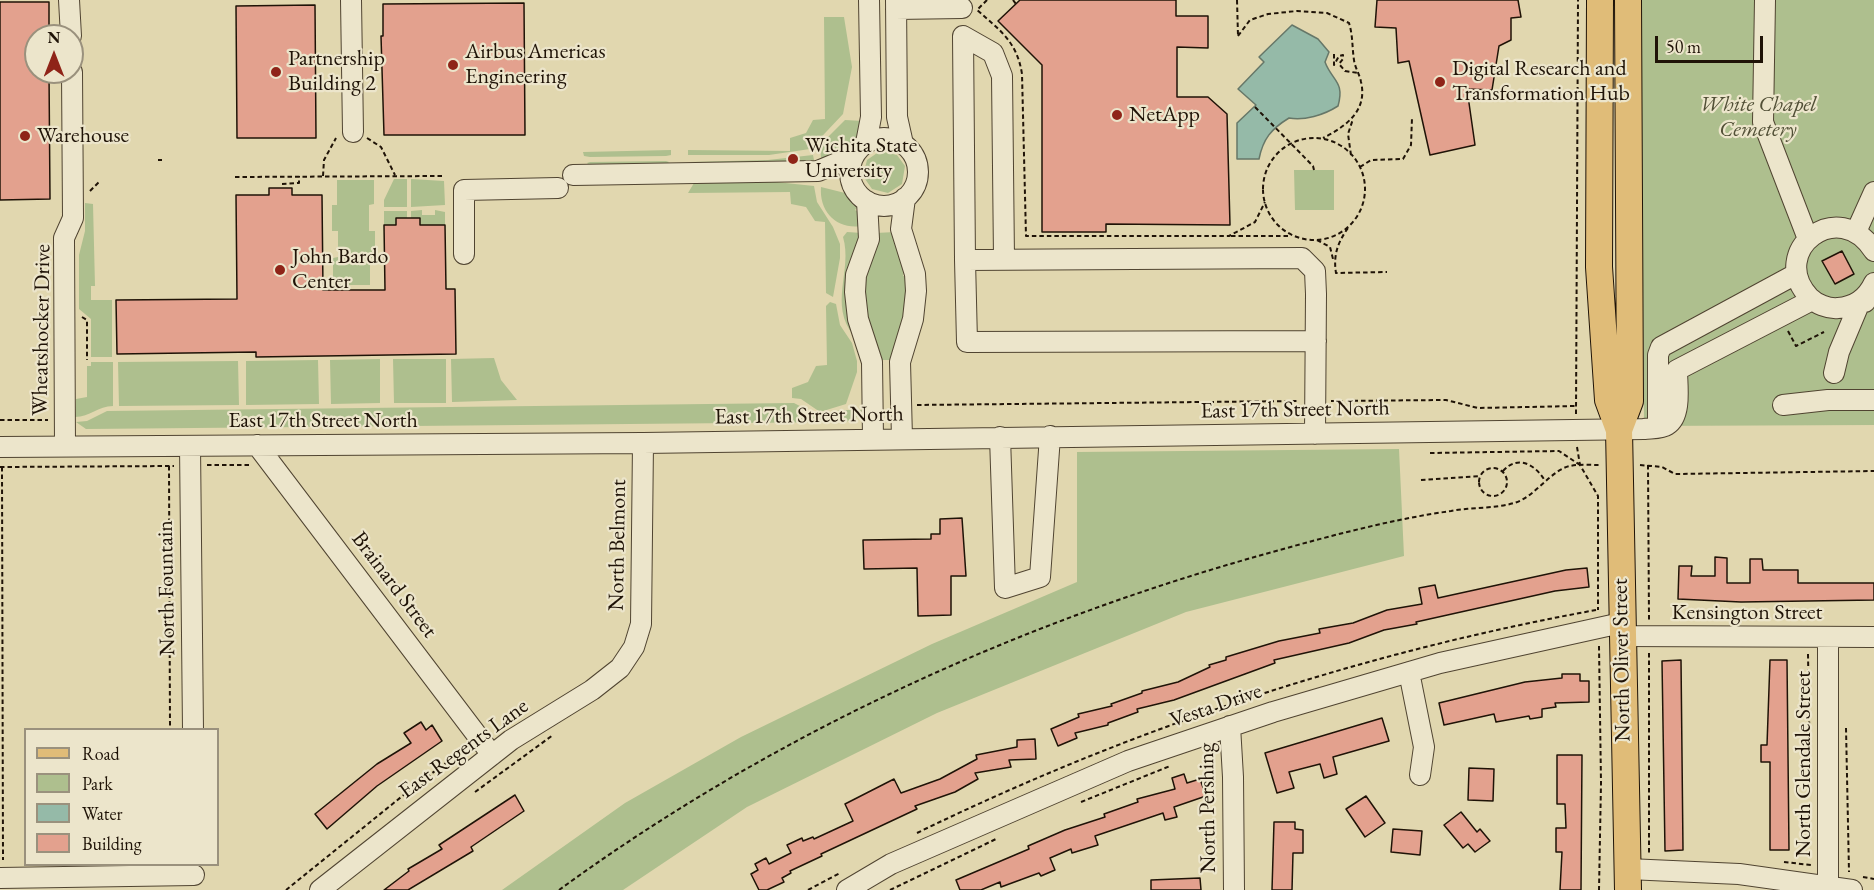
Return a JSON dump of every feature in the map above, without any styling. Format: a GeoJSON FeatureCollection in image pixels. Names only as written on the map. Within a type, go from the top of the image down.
{"type":"FeatureCollection","features":[{"type":"Feature","properties":{"kind":"main road","name":"North Oliver Street"},"geometry":{"type":"LineString","coordinates":[[1600,0],[1599,267],[1608,400],[1619,430]]}},
{"type":"Feature","properties":{"kind":"main road","name":"North Oliver Street"},"geometry":{"type":"LineString","coordinates":[[1628,0],[1630,401],[1619,430],[1613,629],[1635,876]]}},
{"type":"Feature","properties":{"kind":"street"},"geometry":{"type":"LineString","coordinates":[[69,0],[70,24]]}},
{"type":"Feature","properties":{"kind":"street"},"geometry":{"type":"LineString","coordinates":[[351,0],[353,132]]}},
{"type":"Feature","properties":{"kind":"street"},"geometry":{"type":"LineString","coordinates":[[853,186],[850,171],[871,117],[869,0]]}},
{"type":"Feature","properties":{"kind":"street"},"geometry":{"type":"LineString","coordinates":[[1765,0],[1763,122],[1808,238]]}},
{"type":"Feature","properties":{"kind":"street"},"geometry":{"type":"LineString","coordinates":[[903,144],[897,117],[896,4],[962,8]]}},
{"type":"Feature","properties":{"kind":"street"},"geometry":{"type":"LineString","coordinates":[[1004,259],[1002,76],[993,53],[963,36],[967,342],[1316,341]]}},
{"type":"Feature","properties":{"kind":"street","name":"Wheatshocker Drive"},"geometry":{"type":"LineString","coordinates":[[65,446],[64,238],[73,218],[72,84]]}},
{"type":"Feature","properties":{"kind":"street"},"geometry":{"type":"LineString","coordinates":[[573,175],[818,171],[884,138],[903,144],[910,151],[918,170],[916,181],[905,198],[901,229],[915,274],[916,291],[911,325],[900,362],[902,438]]}},
{"type":"Feature","properties":{"kind":"street"},"geometry":{"type":"LineString","coordinates":[[818,171],[822,177],[853,186],[867,201],[891,205],[905,198]]}},
{"type":"Feature","properties":{"kind":"street"},"geometry":{"type":"LineString","coordinates":[[464,254],[464,190],[558,188]]}},
{"type":"Feature","properties":{"kind":"street"},"geometry":{"type":"LineString","coordinates":[[1857,232],[1874,192]]}},
{"type":"Feature","properties":{"kind":"street"},"geometry":{"type":"LineString","coordinates":[[867,201],[869,239],[856,275],[855,292],[858,318],[872,362],[873,438]]}},
{"type":"Feature","properties":{"kind":"street"},"geometry":{"type":"LineString","coordinates":[[1867,303],[1835,308],[1812,300],[1802,289],[1796,274],[1796,261],[1800,249],[1808,238],[1831,227],[1857,232],[1867,240],[1874,251]]}},
{"type":"Feature","properties":{"kind":"street"},"geometry":{"type":"LineString","coordinates":[[965,260],[1302,258],[1315,271],[1316,434]]}},
{"type":"Feature","properties":{"kind":"street"},"geometry":{"type":"LineString","coordinates":[[1677,370],[1675,414],[1668,424],[1658,427],[1658,355],[1661,347],[1796,274]]}},
{"type":"Feature","properties":{"kind":"street"},"geometry":{"type":"LineString","coordinates":[[1834,373],[1839,352],[1867,303],[1874,283]]}},
{"type":"Feature","properties":{"kind":"street"},"geometry":{"type":"LineString","coordinates":[[1677,370],[1812,300]]}},
{"type":"Feature","properties":{"kind":"street"},"geometry":{"type":"LineString","coordinates":[[1658,355],[1677,370]]}},
{"type":"Feature","properties":{"kind":"street"},"geometry":{"type":"LineString","coordinates":[[1783,405],[1828,400],[1874,400]]}},
{"type":"Feature","properties":{"kind":"street","name":"East 17th Street North"},"geometry":{"type":"LineString","coordinates":[[0,447],[643,443],[873,438],[1619,430],[1658,427]]}},
{"type":"Feature","properties":{"kind":"street"},"geometry":{"type":"LineString","coordinates":[[1000,437],[1005,588],[1041,577],[1050,436]]}},
{"type":"Feature","properties":{"kind":"street","name":"North Belmont"},"geometry":{"type":"LineString","coordinates":[[634,647],[641,624],[642,602],[643,443]]}},
{"type":"Feature","properties":{"kind":"street","name":"Brainard Street"},"geometry":{"type":"LineString","coordinates":[[257,445],[492,755]]}},
{"type":"Feature","properties":{"kind":"street","name":"North Fountain"},"geometry":{"type":"LineString","coordinates":[[190,446],[193,728]]}},
{"type":"Feature","properties":{"kind":"street","name":"Kensington Street"},"geometry":{"type":"LineString","coordinates":[[1613,629],[1649,636],[1874,637]]}},
{"type":"Feature","properties":{"kind":"street","name":"Vesta Drive"},"geometry":{"type":"LineString","coordinates":[[847,890],[891,864],[1128,761],[1230,726],[1409,672],[1613,629]]}},
{"type":"Feature","properties":{"kind":"street","name":"North Glendale Street"},"geometry":{"type":"LineString","coordinates":[[1828,637],[1828,888]]}},
{"type":"Feature","properties":{"kind":"street","name":"East Regents Lane"},"geometry":{"type":"LineString","coordinates":[[320,890],[492,755],[592,690],[620,668],[634,647]]}},
{"type":"Feature","properties":{"kind":"street"},"geometry":{"type":"LineString","coordinates":[[1409,672],[1424,747],[1420,775]]}},
{"type":"Feature","properties":{"kind":"street","name":"North Pershing"},"geometry":{"type":"LineString","coordinates":[[1230,726],[1234,890]]}},
{"type":"Feature","properties":{"kind":"street"},"geometry":{"type":"LineString","coordinates":[[1635,876],[1739,874],[1851,890]]}},
{"type":"Feature","properties":{"kind":"street"},"geometry":{"type":"LineString","coordinates":[[2,878],[194,877]]}},
{"type":"Feature","properties":{"kind":"path"},"geometry":{"type":"LineString","coordinates":[[987,0],[977,10],[1003,34],[1019,53],[1021,63],[1026,236],[1294,236],[1317,240],[1330,247],[1336,273],[1387,272]]}},
{"type":"Feature","properties":{"kind":"path"},"geometry":{"type":"LineString","coordinates":[[1013,0],[1016,4]]}},
{"type":"Feature","properties":{"kind":"path"},"geometry":{"type":"LineString","coordinates":[[1237,0],[1238,36],[1250,20],[1268,14],[1297,11],[1327,13],[1349,23],[1353,39],[1354,61],[1362,84],[1361,102],[1348,134],[1352,155]]}},
{"type":"Feature","properties":{"kind":"path"},"geometry":{"type":"LineString","coordinates":[[1576,417],[1578,0]]}},
{"type":"Feature","properties":{"kind":"path"},"geometry":{"type":"LineString","coordinates":[[1334,54],[1334,65],[1339,56],[1343,55],[1342,62],[1339,64],[1345,71],[1358,74]]}},
{"type":"Feature","properties":{"kind":"path"},"geometry":{"type":"LineString","coordinates":[[1255,107],[1313,166],[1314,170]]}},
{"type":"Feature","properties":{"kind":"path"},"geometry":{"type":"LineString","coordinates":[[1360,167],[1371,160],[1403,159],[1411,145],[1412,118]]}},
{"type":"Feature","properties":{"kind":"path"},"geometry":{"type":"LineString","coordinates":[[1294,236],[1275,222],[1265,202],[1263,191],[1268,168],[1282,150],[1292,144],[1321,139],[1353,119]]}},
{"type":"Feature","properties":{"kind":"path"},"geometry":{"type":"LineString","coordinates":[[323,176],[324,160],[336,138],[353,132],[378,143],[395,175]]}},
{"type":"Feature","properties":{"kind":"path"},"geometry":{"type":"LineString","coordinates":[[1321,139],[1338,145],[1352,155],[1360,167],[1364,182],[1364,197],[1360,211],[1339,241],[1334,261]]}},
{"type":"Feature","properties":{"kind":"path"},"geometry":{"type":"LineString","coordinates":[[282,184],[299,183],[298,176]]}},
{"type":"Feature","properties":{"kind":"path"},"geometry":{"type":"LineString","coordinates":[[235,177],[444,176]]}},
{"type":"Feature","properties":{"kind":"path"},"geometry":{"type":"LineString","coordinates":[[282,177],[282,188]]}},
{"type":"Feature","properties":{"kind":"path"},"geometry":{"type":"LineString","coordinates":[[1229,236],[1249,228],[1255,222],[1265,202]]}},
{"type":"Feature","properties":{"kind":"path"},"geometry":{"type":"LineString","coordinates":[[1317,240],[1330,238],[1352,224]]}},
{"type":"Feature","properties":{"kind":"path"},"geometry":{"type":"LineString","coordinates":[[1786,328],[1796,346],[1824,332]]}},
{"type":"Feature","properties":{"kind":"path"},"geometry":{"type":"LineString","coordinates":[[915,405],[1446,400],[1478,408],[1576,406]]}},
{"type":"Feature","properties":{"kind":"path"},"geometry":{"type":"LineString","coordinates":[[0,420],[65,420]]}},
{"type":"Feature","properties":{"kind":"path"},"geometry":{"type":"LineString","coordinates":[[1577,444],[1580,465],[1598,496],[1613,629],[1602,783],[1599,890]]}},
{"type":"Feature","properties":{"kind":"path"},"geometry":{"type":"LineString","coordinates":[[1430,453],[1559,450],[1580,465]]}},
{"type":"Feature","properties":{"kind":"path"},"geometry":{"type":"LineString","coordinates":[[1503,471],[1507,467],[1525,462],[1535,466],[1546,482]]}},
{"type":"Feature","properties":{"kind":"path"},"geometry":{"type":"LineString","coordinates":[[206,465],[252,465]]}},
{"type":"Feature","properties":{"kind":"path"},"geometry":{"type":"LineString","coordinates":[[559,890],[668,816],[740,773],[889,695],[986,651],[1152,588],[1254,557],[1450,511],[1516,503],[1568,466],[1598,465]]}},
{"type":"Feature","properties":{"kind":"path"},"geometry":{"type":"LineString","coordinates":[[1642,465],[1662,467],[1675,474],[1874,471]]}},
{"type":"Feature","properties":{"kind":"path"},"geometry":{"type":"LineString","coordinates":[[1635,876],[1649,636],[1648,465]]}},
{"type":"Feature","properties":{"kind":"path"},"geometry":{"type":"LineString","coordinates":[[2,878],[1,467],[169,466],[170,728]]}},
{"type":"Feature","properties":{"kind":"path"},"geometry":{"type":"LineString","coordinates":[[1421,480],[1480,476],[1490,468],[1503,471]]}},
{"type":"Feature","properties":{"kind":"path"},"geometry":{"type":"LineString","coordinates":[[1480,476],[1481,489],[1488,495],[1496,496],[1504,491],[1508,483],[1503,471]]}},
{"type":"Feature","properties":{"kind":"path"},"geometry":{"type":"LineString","coordinates":[[1496,496],[1498,506]]}},
{"type":"Feature","properties":{"kind":"path"},"geometry":{"type":"LineString","coordinates":[[1846,721],[1851,890]]}},
{"type":"Feature","properties":{"kind":"path"},"geometry":{"type":"LineString","coordinates":[[286,890],[416,785],[472,745]]}},
{"type":"Feature","properties":{"kind":"path"},"geometry":{"type":"LineString","coordinates":[[1076,803],[1176,764]]}},
{"type":"Feature","properties":{"kind":"path"},"geometry":{"type":"LineString","coordinates":[[890,890],[1002,836]]}},
{"type":"Feature","properties":{"kind":"green space","name":"White Chapel Cemetery"},"geometry":{"type":"Polygon","coordinates":[[[1641,0],[1874,0],[1874,425],[1644,426],[1641,0]]]}},
{"type":"Feature","properties":{"kind":"green space"},"geometry":{"type":"Polygon","coordinates":[[[824,17],[844,17],[852,67],[843,114],[810,149],[769,155],[688,155],[688,150],[790,151],[790,138],[806,133],[813,120],[825,119],[824,17]]]}},
{"type":"Feature","properties":{"kind":"green space"},"geometry":{"type":"Polygon","coordinates":[[[845,120],[863,121],[854,143],[838,154],[821,158],[820,145],[845,120]]]}},
{"type":"Feature","properties":{"kind":"green space"},"geometry":{"type":"Polygon","coordinates":[[[671,150],[671,155],[666,156],[590,157],[584,156],[583,152],[671,150]]]}},
{"type":"Feature","properties":{"kind":"green space"},"geometry":{"type":"Polygon","coordinates":[[[880,151],[897,155],[905,166],[902,184],[888,193],[872,189],[863,176],[867,160],[880,151]]]}},
{"type":"Feature","properties":{"kind":"green space"},"geometry":{"type":"Polygon","coordinates":[[[813,155],[814,160],[800,162],[690,162],[768,160],[813,155]]]}},
{"type":"Feature","properties":{"kind":"green space"},"geometry":{"type":"Polygon","coordinates":[[[669,162],[666,165],[590,166],[587,163],[669,162]]]}},
{"type":"Feature","properties":{"kind":"green space"},"geometry":{"type":"Polygon","coordinates":[[[1294,170],[1334,170],[1334,210],[1295,210],[1294,170]]]}},
{"type":"Feature","properties":{"kind":"green space"},"geometry":{"type":"Polygon","coordinates":[[[394,179],[407,179],[407,207],[384,207],[384,200],[394,179]]]}},
{"type":"Feature","properties":{"kind":"green space"},"geometry":{"type":"Polygon","coordinates":[[[411,179],[444,181],[445,205],[411,207],[411,179]]]}},
{"type":"Feature","properties":{"kind":"green space"},"geometry":{"type":"Polygon","coordinates":[[[337,180],[374,180],[374,204],[369,205],[369,231],[375,231],[375,258],[370,258],[370,285],[333,285],[333,258],[338,257],[338,231],[332,231],[332,205],[337,205],[337,180]]]}},
{"type":"Feature","properties":{"kind":"green space"},"geometry":{"type":"Polygon","coordinates":[[[776,182],[814,186],[817,202],[833,227],[840,244],[840,258],[833,297],[826,293],[825,222],[815,221],[806,207],[791,204],[790,192],[688,193],[694,183],[776,182]]]}},
{"type":"Feature","properties":{"kind":"green space"},"geometry":{"type":"Polygon","coordinates":[[[821,187],[845,193],[858,206],[855,210],[859,212],[862,226],[845,225],[831,217],[823,204],[821,187]]]}},
{"type":"Feature","properties":{"kind":"green space"},"geometry":{"type":"Polygon","coordinates":[[[85,203],[93,204],[95,286],[91,286],[91,300],[112,300],[112,357],[91,357],[91,319],[79,309],[79,255],[85,231],[85,203]]]}},
{"type":"Feature","properties":{"kind":"green space"},"geometry":{"type":"Polygon","coordinates":[[[422,210],[422,215],[435,215],[435,210],[445,212],[445,225],[420,225],[411,218],[411,211],[422,210]]]}},
{"type":"Feature","properties":{"kind":"green space"},"geometry":{"type":"Polygon","coordinates":[[[384,211],[407,211],[407,218],[396,218],[396,225],[384,225],[384,211]]]}},
{"type":"Feature","properties":{"kind":"green space"},"geometry":{"type":"Polygon","coordinates":[[[847,232],[862,233],[854,336],[846,324],[842,300],[845,262],[843,237],[847,232]]]}},
{"type":"Feature","properties":{"kind":"green space"},"geometry":{"type":"Polygon","coordinates":[[[895,232],[905,270],[903,276],[907,276],[908,302],[894,360],[879,360],[868,322],[864,284],[876,233],[895,232]]]}},
{"type":"Feature","properties":{"kind":"green space"},"geometry":{"type":"Polygon","coordinates":[[[830,302],[836,304],[840,325],[852,343],[857,361],[857,372],[846,404],[820,412],[801,399],[792,398],[792,388],[808,382],[816,366],[827,365],[826,306],[830,302]]]}},
{"type":"Feature","properties":{"kind":"green space"},"geometry":{"type":"Polygon","coordinates":[[[494,358],[501,380],[517,400],[452,402],[451,359],[494,358]]]}},
{"type":"Feature","properties":{"kind":"green space"},"geometry":{"type":"Polygon","coordinates":[[[380,359],[380,403],[331,404],[330,360],[380,359]]]}},
{"type":"Feature","properties":{"kind":"green space"},"geometry":{"type":"Polygon","coordinates":[[[393,359],[446,359],[446,403],[394,403],[393,359]]]}},
{"type":"Feature","properties":{"kind":"green space"},"geometry":{"type":"Polygon","coordinates":[[[318,360],[319,404],[246,405],[246,361],[318,360]]]}},
{"type":"Feature","properties":{"kind":"green space"},"geometry":{"type":"Polygon","coordinates":[[[238,361],[239,405],[119,406],[118,362],[238,361]]]}},
{"type":"Feature","properties":{"kind":"green space"},"geometry":{"type":"Polygon","coordinates":[[[91,362],[113,362],[113,406],[75,417],[76,399],[87,397],[87,366],[91,366],[91,362]]]}},
{"type":"Feature","properties":{"kind":"green space"},"geometry":{"type":"Polygon","coordinates":[[[794,403],[821,417],[840,410],[862,410],[857,417],[846,422],[86,429],[76,422],[87,421],[107,411],[794,403]]]}},
{"type":"Feature","properties":{"kind":"green space"},"geometry":{"type":"Polygon","coordinates":[[[1399,449],[1404,556],[1186,612],[937,713],[747,807],[623,890],[502,890],[625,803],[741,737],[932,644],[1077,582],[1077,452],[1399,449]]]}},
{"type":"Feature","properties":{"kind":"water"},"geometry":{"type":"Polygon","coordinates":[[[1292,25],[1318,39],[1329,52],[1325,62],[1339,86],[1338,106],[1314,116],[1301,119],[1289,118],[1269,135],[1259,159],[1237,159],[1237,123],[1256,105],[1238,89],[1264,62],[1259,57],[1292,25]]]}},
{"type":"Feature","properties":{"kind":"building"},"geometry":{"type":"Polygon","coordinates":[[[1020,0],[1176,0],[1176,16],[1208,16],[1208,48],[1177,47],[1177,97],[1208,97],[1227,114],[1230,225],[1106,224],[1106,232],[1042,232],[1042,65],[998,21],[1020,0]]]}},
{"type":"Feature","properties":{"kind":"building","name":"Digital Research and Transformation Hub"},"geometry":{"type":"Polygon","coordinates":[[[1377,0],[1518,0],[1521,17],[1511,18],[1511,40],[1499,46],[1492,90],[1467,89],[1475,145],[1430,155],[1409,61],[1398,63],[1396,28],[1375,27],[1377,0]]]}},
{"type":"Feature","properties":{"kind":"building","name":"Warehouse"},"geometry":{"type":"Polygon","coordinates":[[[0,2],[49,2],[49,24],[24,24],[24,84],[49,84],[50,199],[0,200],[0,2]]]}},
{"type":"Feature","properties":{"kind":"building","name":"Airbus Americas Engineering"},"geometry":{"type":"Polygon","coordinates":[[[524,3],[525,135],[384,135],[381,36],[383,36],[383,4],[524,3]]]}},
{"type":"Feature","properties":{"kind":"building","name":"Partnership Building 2"},"geometry":{"type":"Polygon","coordinates":[[[315,5],[316,138],[237,138],[236,6],[315,5]]]}},
{"type":"Feature","properties":{"kind":"building","name":"John Bardo Center"},"geometry":{"type":"Polygon","coordinates":[[[269,188],[292,188],[292,195],[322,195],[323,290],[385,290],[384,225],[396,225],[396,218],[420,218],[420,225],[445,225],[446,289],[455,289],[456,354],[256,357],[256,352],[117,354],[116,300],[237,299],[236,195],[269,195],[269,188]]]}},
{"type":"Feature","properties":{"kind":"building"},"geometry":{"type":"Polygon","coordinates":[[[1842,251],[1854,274],[1835,284],[1822,261],[1842,251]]]}},
{"type":"Feature","properties":{"kind":"building"},"geometry":{"type":"Polygon","coordinates":[[[962,518],[966,576],[951,576],[951,615],[918,616],[917,568],[864,569],[863,540],[931,539],[931,534],[940,534],[940,519],[962,518]]]}},
{"type":"Feature","properties":{"kind":"building"},"geometry":{"type":"Polygon","coordinates":[[[1715,557],[1727,558],[1727,583],[1750,583],[1750,559],[1762,559],[1763,570],[1798,570],[1798,583],[1874,583],[1874,600],[1741,602],[1678,599],[1679,566],[1692,566],[1691,576],[1715,576],[1715,557]]]}},
{"type":"Feature","properties":{"kind":"building"},"geometry":{"type":"Polygon","coordinates":[[[1587,568],[1589,587],[1555,591],[1416,622],[1417,624],[1384,630],[1349,643],[1274,660],[1275,663],[1174,700],[1137,709],[1138,712],[1108,723],[1108,725],[1075,733],[1077,738],[1058,746],[1051,729],[1079,717],[1078,714],[1112,706],[1111,704],[1142,693],[1142,691],[1178,682],[1210,667],[1209,665],[1226,660],[1226,657],[1279,641],[1320,633],[1319,629],[1353,623],[1387,610],[1422,604],[1419,588],[1435,585],[1438,598],[1566,570],[1587,568]]]}},
{"type":"Feature","properties":{"kind":"building"},"geometry":{"type":"Polygon","coordinates":[[[1681,660],[1683,850],[1665,851],[1662,661],[1681,660]]]}},
{"type":"Feature","properties":{"kind":"building"},"geometry":{"type":"Polygon","coordinates":[[[1770,660],[1787,660],[1789,850],[1770,850],[1770,762],[1761,762],[1761,745],[1767,745],[1770,660]]]}},
{"type":"Feature","properties":{"kind":"building"},"geometry":{"type":"Polygon","coordinates":[[[1562,674],[1580,674],[1580,681],[1589,681],[1589,702],[1555,703],[1556,707],[1542,709],[1542,717],[1530,719],[1529,716],[1496,722],[1494,714],[1444,725],[1439,703],[1525,682],[1562,678],[1562,674]]]}},
{"type":"Feature","properties":{"kind":"building"},"geometry":{"type":"Polygon","coordinates":[[[1382,718],[1389,741],[1333,757],[1337,774],[1324,778],[1320,764],[1289,772],[1294,788],[1277,793],[1265,753],[1382,718]]]}},
{"type":"Feature","properties":{"kind":"building"},"geometry":{"type":"Polygon","coordinates":[[[421,722],[426,730],[432,725],[442,741],[377,786],[327,829],[315,814],[377,764],[411,743],[404,733],[421,722]]]}},
{"type":"Feature","properties":{"kind":"building"},"geometry":{"type":"Polygon","coordinates":[[[1035,739],[1036,759],[1009,760],[1011,767],[975,773],[978,779],[955,792],[915,806],[917,809],[790,871],[791,873],[782,878],[784,882],[767,890],[759,890],[751,874],[758,870],[755,864],[766,858],[769,864],[791,853],[787,845],[802,838],[803,841],[813,837],[814,839],[853,821],[845,804],[894,779],[901,793],[940,779],[977,759],[976,755],[1017,747],[1017,740],[1035,739]]]}},
{"type":"Feature","properties":{"kind":"building"},"geometry":{"type":"Polygon","coordinates":[[[1557,755],[1582,755],[1581,890],[1560,890],[1562,852],[1556,852],[1556,828],[1566,828],[1565,804],[1557,804],[1557,755]]]}},
{"type":"Feature","properties":{"kind":"building"},"geometry":{"type":"Polygon","coordinates":[[[1469,768],[1494,769],[1493,801],[1468,800],[1469,768]]]}},
{"type":"Feature","properties":{"kind":"building"},"geometry":{"type":"Polygon","coordinates":[[[1184,774],[1187,783],[1200,779],[1206,796],[1174,807],[1177,817],[1165,820],[1163,813],[1095,836],[1098,845],[1072,853],[1071,849],[1050,858],[1055,870],[1041,876],[1039,873],[1001,887],[1000,882],[981,890],[960,890],[956,880],[1029,849],[1028,846],[1065,830],[1105,817],[1104,814],[1138,802],[1137,799],[1175,789],[1172,778],[1184,774]]]}},
{"type":"Feature","properties":{"kind":"building"},"geometry":{"type":"Polygon","coordinates":[[[515,795],[524,811],[471,847],[473,851],[408,890],[384,890],[409,871],[408,869],[442,849],[439,845],[515,795]]]}},
{"type":"Feature","properties":{"kind":"building"},"geometry":{"type":"Polygon","coordinates":[[[1366,796],[1385,823],[1365,837],[1346,809],[1366,796]]]}},
{"type":"Feature","properties":{"kind":"building"},"geometry":{"type":"Polygon","coordinates":[[[1461,812],[1477,832],[1480,829],[1490,841],[1475,852],[1468,844],[1463,848],[1444,825],[1461,812]]]}},
{"type":"Feature","properties":{"kind":"building"},"geometry":{"type":"Polygon","coordinates":[[[1274,822],[1295,822],[1295,829],[1303,830],[1303,853],[1293,853],[1292,890],[1272,890],[1274,822]]]}},
{"type":"Feature","properties":{"kind":"building"},"geometry":{"type":"Polygon","coordinates":[[[1393,829],[1422,831],[1420,855],[1391,852],[1393,829]]]}},
{"type":"Feature","properties":{"kind":"building"},"geometry":{"type":"Polygon","coordinates":[[[1200,878],[1201,890],[1151,890],[1151,880],[1200,878]]]}},
{"type":"Feature","properties":{"kind":"place","name":"Airbus Americas Engineering"},"geometry":{"type":"Point","coordinates":[453,65]}},
{"type":"Feature","properties":{"kind":"place","name":"Partnership Building 2"},"geometry":{"type":"Point","coordinates":[276,72]}},
{"type":"Feature","properties":{"kind":"place","name":"Digital Research and Transformation Hub"},"geometry":{"type":"Point","coordinates":[1440,82]}},
{"type":"Feature","properties":{"kind":"place","name":"NetApp"},"geometry":{"type":"Point","coordinates":[1117,115]}},
{"type":"Feature","properties":{"kind":"place","name":"Warehouse"},"geometry":{"type":"Point","coordinates":[25,136]}},
{"type":"Feature","properties":{"kind":"place","name":"Wichita State University"},"geometry":{"type":"Point","coordinates":[793,159]}},
{"type":"Feature","properties":{"kind":"place","name":"John Bardo Center"},"geometry":{"type":"Point","coordinates":[280,270]}}]}
